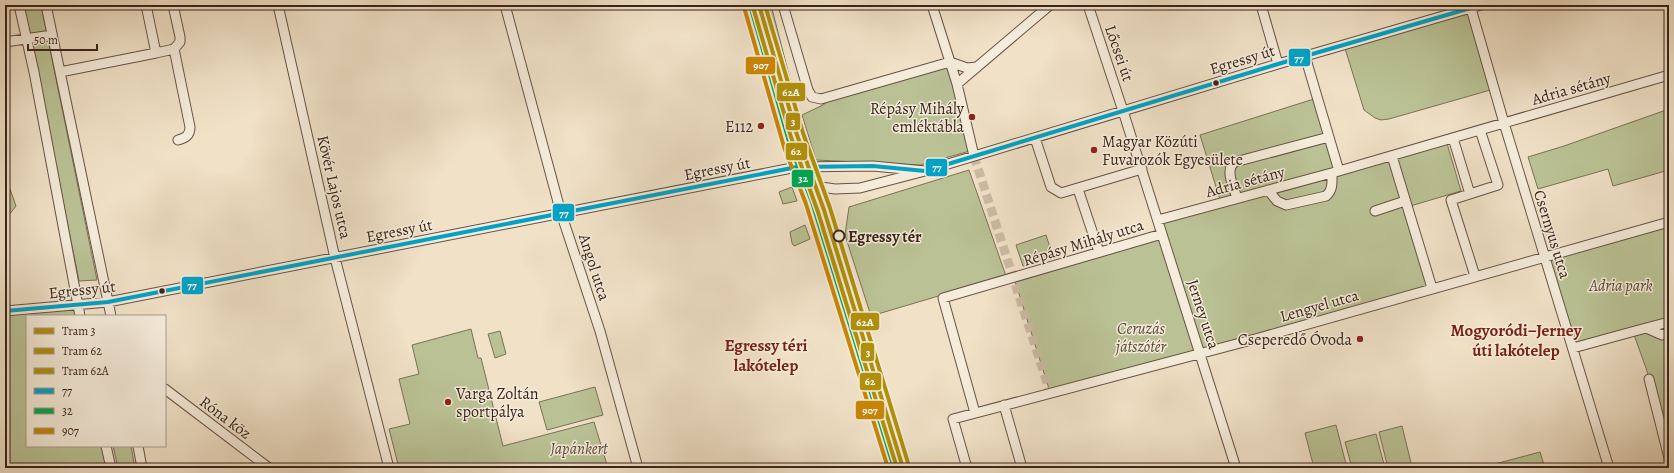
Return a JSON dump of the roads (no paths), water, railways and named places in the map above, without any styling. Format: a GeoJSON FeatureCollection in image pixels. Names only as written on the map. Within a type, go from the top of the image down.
{"type":"FeatureCollection","features":[{"type":"Feature","properties":{"kind":"main road"},"geometry":{"type":"LineString","coordinates":[[750,5],[797,167],[812,202],[894,468]]}},
{"type":"Feature","properties":{"kind":"street"},"geometry":{"type":"LineString","coordinates":[[19,5],[34,72],[80,315]]}},
{"type":"Feature","properties":{"kind":"street"},"geometry":{"type":"LineString","coordinates":[[46,5],[111,315]]}},
{"type":"Feature","properties":{"kind":"street"},"geometry":{"type":"LineString","coordinates":[[146,5],[156,53]]}},
{"type":"Feature","properties":{"kind":"street"},"geometry":{"type":"LineString","coordinates":[[60,72],[174,49],[180,42],[180,37],[173,5]]}},
{"type":"Feature","properties":{"kind":"street","name":"Kövér Lajos utca"},"geometry":{"type":"LineString","coordinates":[[278,5],[335,258],[390,468]]}},
{"type":"Feature","properties":{"kind":"street","name":"Angol utca"},"geometry":{"type":"LineString","coordinates":[[505,5],[562,213],[600,331],[638,468]]}},
{"type":"Feature","properties":{"kind":"street"},"geometry":{"type":"LineString","coordinates":[[783,5],[810,94],[816,99],[821,99],[950,62],[967,68],[977,67]]}},
{"type":"Feature","properties":{"kind":"street"},"geometry":{"type":"LineString","coordinates":[[932,5],[957,84],[974,156]]}},
{"type":"Feature","properties":{"kind":"street"},"geometry":{"type":"LineString","coordinates":[[957,84],[1050,5]]}},
{"type":"Feature","properties":{"kind":"street","name":"Lőcsei út"},"geometry":{"type":"LineString","coordinates":[[1088,5],[1123,111]]}},
{"type":"Feature","properties":{"kind":"street"},"geometry":{"type":"LineString","coordinates":[[1261,5],[1278,64]]}},
{"type":"Feature","properties":{"kind":"street","name":"Egressy út"},"geometry":{"type":"LineString","coordinates":[[797,167],[806,177],[821,187],[850,189],[878,183],[925,171],[1278,64],[1481,5]]}},
{"type":"Feature","properties":{"kind":"street","name":"Csernyus utca"},"geometry":{"type":"LineString","coordinates":[[1470,7],[1572,348],[1610,468]]}},
{"type":"Feature","properties":{"kind":"street"},"geometry":{"type":"LineString","coordinates":[[5,42],[52,35]]}},
{"type":"Feature","properties":{"kind":"street"},"geometry":{"type":"LineString","coordinates":[[174,49],[190,127],[190,132],[188,135],[178,140]]}},
{"type":"Feature","properties":{"kind":"street"},"geometry":{"type":"LineString","coordinates":[[1268,190],[1277,201],[1286,205],[1326,196],[1330,192],[1332,186],[1335,172],[1329,137],[1305,56]]}},
{"type":"Feature","properties":{"kind":"street","name":"Adria sétány"},"geometry":{"type":"LineString","coordinates":[[1158,220],[1392,156],[1669,75]]}},
{"type":"Feature","properties":{"kind":"street","name":"Jerney utca"},"geometry":{"type":"LineString","coordinates":[[1123,111],[1201,353],[1236,468]]}},
{"type":"Feature","properties":{"kind":"street"},"geometry":{"type":"LineString","coordinates":[[1475,276],[1451,200],[1498,185],[1480,130]]}},
{"type":"Feature","properties":{"kind":"street"},"geometry":{"type":"LineString","coordinates":[[1237,198],[1229,168],[1235,162],[1329,137]]}},
{"type":"Feature","properties":{"kind":"street"},"geometry":{"type":"LineString","coordinates":[[1035,138],[1051,187],[1061,194],[1142,169]]}},
{"type":"Feature","properties":{"kind":"street"},"geometry":{"type":"LineString","coordinates":[[1453,138],[1470,194]]}},
{"type":"Feature","properties":{"kind":"street"},"geometry":{"type":"LineString","coordinates":[[1392,156],[1432,288]]}},
{"type":"Feature","properties":{"kind":"street"},"geometry":{"type":"LineString","coordinates":[[873,166],[884,172],[884,177],[878,183]]}},
{"type":"Feature","properties":{"kind":"street","name":"Egressy út"},"geometry":{"type":"LineString","coordinates":[[5,311],[108,302],[797,167],[873,166],[925,171]]}},
{"type":"Feature","properties":{"kind":"street"},"geometry":{"type":"LineString","coordinates":[[1078,189],[1099,252]]}},
{"type":"Feature","properties":{"kind":"street"},"geometry":{"type":"LineString","coordinates":[[1375,211],[1405,201]]}},
{"type":"Feature","properties":{"kind":"street","name":"Lengyel utca"},"geometry":{"type":"LineString","coordinates":[[967,468],[954,419],[1201,353],[1669,222]]}},
{"type":"Feature","properties":{"kind":"street","name":"Répásy Mihály utca"},"geometry":{"type":"LineString","coordinates":[[975,413],[943,298],[1162,234]]}},
{"type":"Feature","properties":{"kind":"street"},"geometry":{"type":"LineString","coordinates":[[1572,348],[1669,322]]}},
{"type":"Feature","properties":{"kind":"street"},"geometry":{"type":"LineString","coordinates":[[1646,328],[1662,334],[1669,333]]}},
{"type":"Feature","properties":{"kind":"street"},"geometry":{"type":"LineString","coordinates":[[1650,379],[1668,444],[1669,458]]}},
{"type":"Feature","properties":{"kind":"street","name":"Róna köz"},"geometry":{"type":"LineString","coordinates":[[166,390],[268,468]]}},
{"type":"Feature","properties":{"kind":"street"},"geometry":{"type":"LineString","coordinates":[[1004,405],[1022,468]]}},
{"type":"Feature","properties":{"kind":"street"},"geometry":{"type":"LineString","coordinates":[[106,447],[111,468]]}},
{"type":"Feature","properties":{"kind":"street"},"geometry":{"type":"LineString","coordinates":[[138,447],[142,468]]}},
{"type":"Feature","properties":{"kind":"tunnel"},"geometry":{"type":"LineString","coordinates":[[974,156],[1050,392]]}},
{"type":"Feature","properties":{"kind":"tram line","name":"3"},"geometry":{"type":"LineString","coordinates":[[759,5],[797,135],[824,210],[903,468]]}},
{"type":"Feature","properties":{"kind":"tram line","name":"62A"},"geometry":{"type":"LineString","coordinates":[[765,5],[803,133],[830,208],[909,466]]}},
{"type":"Feature","properties":{"kind":"tram line","name":"62"},"geometry":{"type":"LineString","coordinates":[[753,7],[791,137],[818,212],[897,468]]}},
{"type":"Feature","properties":{"kind":"place","name":"Répásy Mihály emléktábla"},"geometry":{"type":"Point","coordinates":[972,117]}},
{"type":"Feature","properties":{"kind":"place","name":"E112"},"geometry":{"type":"Point","coordinates":[761,126]}},
{"type":"Feature","properties":{"kind":"place","name":"Magyar Közúti Fuvarozók Egyesülete"},"geometry":{"type":"Point","coordinates":[1094,150]}},
{"type":"Feature","properties":{"kind":"place","name":"Egressy tér"},"geometry":{"type":"Point","coordinates":[839,236]}},
{"type":"Feature","properties":{"kind":"place","name":"Cseperedő Óvoda"},"geometry":{"type":"Point","coordinates":[1360,339]}},
{"type":"Feature","properties":{"kind":"place","name":"Varga Zoltán sportpálya"},"geometry":{"type":"Point","coordinates":[448,402]}},
{"type":"Feature","properties":{"kind":"district","name":"Mogyoródi–Jerney úti lakótelep"},"geometry":{"type":"Point","coordinates":[1516,340]}},
{"type":"Feature","properties":{"kind":"district","name":"Egressy téri lakótelep"},"geometry":{"type":"Point","coordinates":[766,355]}},
{"type":"Feature","properties":{"kind":"park label","name":"Adria park"},"geometry":{"type":"Point","coordinates":[1621,285]}},
{"type":"Feature","properties":{"kind":"park label","name":"Ceruzás játszótér"},"geometry":{"type":"Point","coordinates":[1141,337]}},
{"type":"Feature","properties":{"kind":"park label","name":"Japánkert"},"geometry":{"type":"Point","coordinates":[579,448]}}]}
